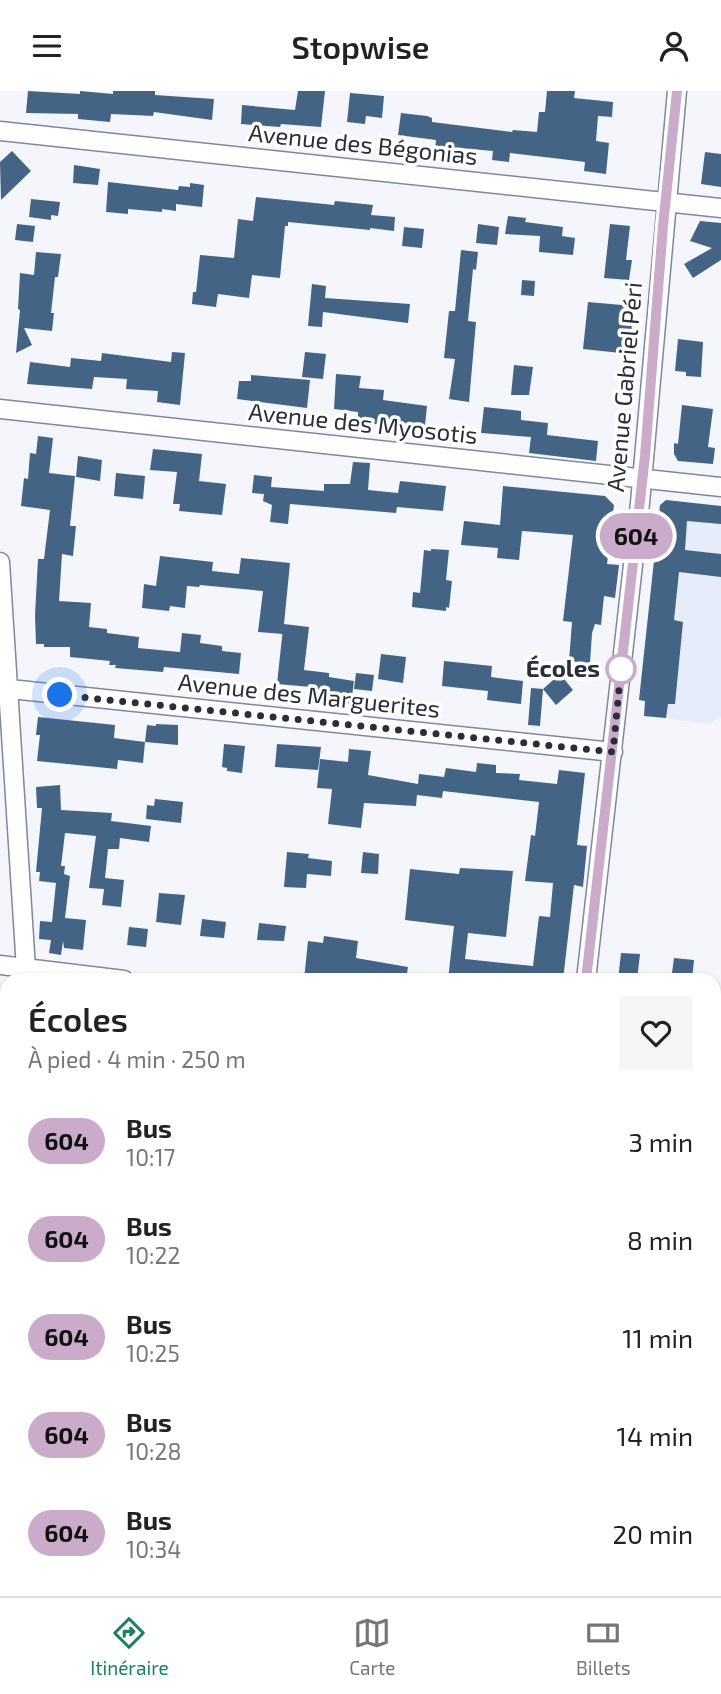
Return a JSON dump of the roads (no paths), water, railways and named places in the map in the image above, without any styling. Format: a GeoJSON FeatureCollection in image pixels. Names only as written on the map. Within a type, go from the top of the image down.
{"type":"FeatureCollection","features":[{"type":"Feature","properties":{"kind":"street","name":"Avenue Gabriel Péri"},"geometry":{"type":"LineString","coordinates":[[587,973],[642,479],[677,91]]}},
{"type":"Feature","properties":{"kind":"street","name":"Avenue des Bégonias"},"geometry":{"type":"LineString","coordinates":[[0,131],[721,208]]}},
{"type":"Feature","properties":{"kind":"street","name":"Avenue des Myosotis"},"geometry":{"type":"LineString","coordinates":[[0,409],[721,487]]}},
{"type":"Feature","properties":{"kind":"street"},"geometry":{"type":"LineString","coordinates":[[0,562],[5,688],[25,973]]}},
{"type":"Feature","properties":{"kind":"street","name":"Avenue des Marguerites"},"geometry":{"type":"LineString","coordinates":[[5,688],[613,752]]}},
{"type":"Feature","properties":{"kind":"street"},"geometry":{"type":"LineString","coordinates":[[0,965],[22,973]]}},
{"type":"Feature","properties":{"kind":"place","name":"Écoles"},"geometry":{"type":"Point","coordinates":[621,669]}}]}
